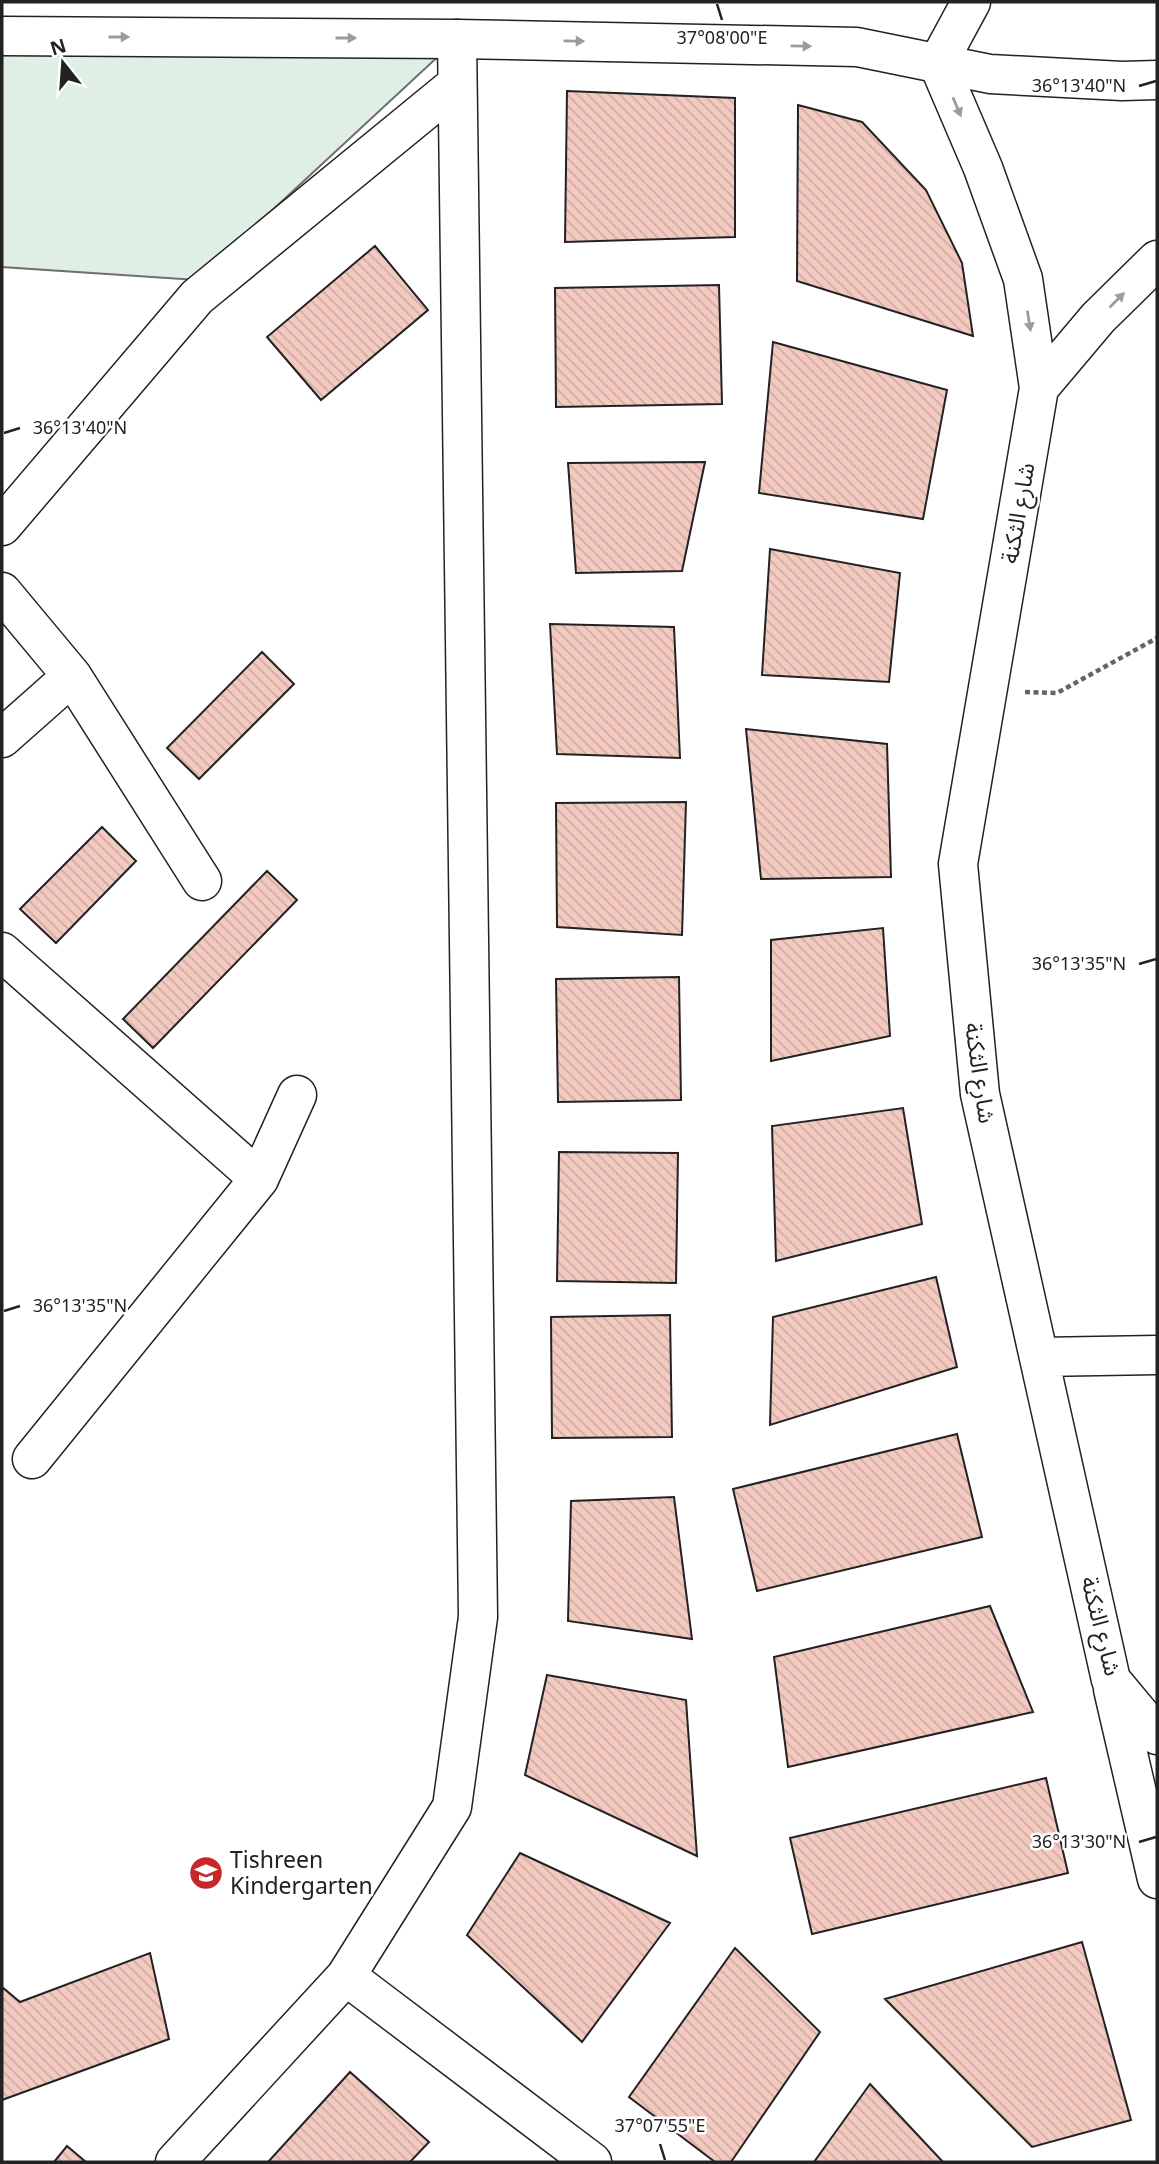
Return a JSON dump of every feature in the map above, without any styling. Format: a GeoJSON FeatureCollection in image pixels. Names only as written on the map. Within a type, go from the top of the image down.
{"type":"FeatureCollection","features":[{"type":"Feature","properties":{"kind":"street"},"geometry":{"type":"LineString","coordinates":[[938,62],[971,2]]}},
{"type":"Feature","properties":{"kind":"street"},"geometry":{"type":"LineString","coordinates":[[2,36],[457,39],[857,47],[990,74],[1122,81],[1157,80]]}},
{"type":"Feature","properties":{"kind":"street"},"geometry":{"type":"LineString","coordinates":[[175,2162],[346,1976],[452,1807],[478,1617],[457,39]]}},
{"type":"Feature","properties":{"kind":"street"},"geometry":{"type":"LineString","coordinates":[[938,62],[983,168],[1023,279],[1039,388]]}},
{"type":"Feature","properties":{"kind":"street"},"geometry":{"type":"LineString","coordinates":[[2,526],[197,297],[457,84]]}},
{"type":"Feature","properties":{"kind":"street"},"geometry":{"type":"LineString","coordinates":[[1039,388],[1098,318],[1157,260]]}},
{"type":"Feature","properties":{"kind":"street","name":"شارع الثكنة"},"geometry":{"type":"LineString","coordinates":[[1039,388],[958,864],[980,1094],[1111,1680],[1157,1735]]}},
{"type":"Feature","properties":{"kind":"street"},"geometry":{"type":"LineString","coordinates":[[2,592],[72,676],[202,881]]}},
{"type":"Feature","properties":{"kind":"street"},"geometry":{"type":"LineString","coordinates":[[2,738],[72,676]]}},
{"type":"Feature","properties":{"kind":"street"},"geometry":{"type":"LineString","coordinates":[[2,952],[259,1179]]}},
{"type":"Feature","properties":{"kind":"street"},"geometry":{"type":"LineString","coordinates":[[32,1459],[259,1179],[297,1095]]}},
{"type":"Feature","properties":{"kind":"street"},"geometry":{"type":"LineString","coordinates":[[1039,1357],[1157,1355]]}},
{"type":"Feature","properties":{"kind":"street"},"geometry":{"type":"LineString","coordinates":[[1111,1680],[1157,1879]]}},
{"type":"Feature","properties":{"kind":"street"},"geometry":{"type":"LineString","coordinates":[[346,1976],[592,2162]]}},
{"type":"Feature","properties":{"kind":"path"},"geometry":{"type":"LineString","coordinates":[[988,690],[1057,693],[1157,638]]}},
{"type":"Feature","properties":{"kind":"green space"},"geometry":{"type":"Polygon","coordinates":[[[2,36],[457,39],[197,280],[2,267],[2,36]]]}},
{"type":"Feature","properties":{"kind":"building"},"geometry":{"type":"Polygon","coordinates":[[[567,91],[735,98],[735,237],[565,242],[567,91]]]}},
{"type":"Feature","properties":{"kind":"building"},"geometry":{"type":"Polygon","coordinates":[[[798,105],[862,122],[926,190],[962,263],[973,336],[797,281],[798,105]]]}},
{"type":"Feature","properties":{"kind":"building"},"geometry":{"type":"Polygon","coordinates":[[[375,246],[428,310],[321,400],[267,337],[375,246]]]}},
{"type":"Feature","properties":{"kind":"building"},"geometry":{"type":"Polygon","coordinates":[[[719,285],[722,404],[556,407],[555,288],[719,285]]]}},
{"type":"Feature","properties":{"kind":"building"},"geometry":{"type":"Polygon","coordinates":[[[773,342],[947,390],[923,519],[759,493],[773,342]]]}},
{"type":"Feature","properties":{"kind":"building"},"geometry":{"type":"Polygon","coordinates":[[[705,462],[682,571],[576,573],[568,463],[705,462]]]}},
{"type":"Feature","properties":{"kind":"building"},"geometry":{"type":"Polygon","coordinates":[[[770,549],[900,573],[889,682],[762,675],[770,549]]]}},
{"type":"Feature","properties":{"kind":"building"},"geometry":{"type":"Polygon","coordinates":[[[550,624],[674,627],[680,758],[557,754],[550,624]]]}},
{"type":"Feature","properties":{"kind":"building"},"geometry":{"type":"Polygon","coordinates":[[[262,652],[294,684],[199,779],[167,748],[262,652]]]}},
{"type":"Feature","properties":{"kind":"building"},"geometry":{"type":"Polygon","coordinates":[[[746,729],[887,744],[891,877],[761,879],[746,729]]]}},
{"type":"Feature","properties":{"kind":"building"},"geometry":{"type":"Polygon","coordinates":[[[686,802],[682,935],[557,927],[556,803],[686,802]]]}},
{"type":"Feature","properties":{"kind":"building"},"geometry":{"type":"Polygon","coordinates":[[[102,827],[136,861],[56,943],[20,909],[102,827]]]}},
{"type":"Feature","properties":{"kind":"building"},"geometry":{"type":"Polygon","coordinates":[[[267,871],[297,900],[153,1048],[123,1019],[267,871]]]}},
{"type":"Feature","properties":{"kind":"building"},"geometry":{"type":"Polygon","coordinates":[[[883,928],[890,1036],[771,1061],[771,940],[883,928]]]}},
{"type":"Feature","properties":{"kind":"building"},"geometry":{"type":"Polygon","coordinates":[[[679,977],[681,1100],[558,1102],[556,979],[679,977]]]}},
{"type":"Feature","properties":{"kind":"building"},"geometry":{"type":"Polygon","coordinates":[[[903,1108],[922,1224],[776,1261],[772,1126],[903,1108]]]}},
{"type":"Feature","properties":{"kind":"building"},"geometry":{"type":"Polygon","coordinates":[[[559,1152],[678,1153],[676,1283],[557,1281],[559,1152]]]}},
{"type":"Feature","properties":{"kind":"building"},"geometry":{"type":"Polygon","coordinates":[[[936,1277],[957,1367],[770,1425],[773,1317],[936,1277]]]}},
{"type":"Feature","properties":{"kind":"building"},"geometry":{"type":"Polygon","coordinates":[[[670,1315],[672,1437],[552,1438],[551,1317],[670,1315]]]}},
{"type":"Feature","properties":{"kind":"building"},"geometry":{"type":"Polygon","coordinates":[[[957,1434],[982,1537],[757,1591],[733,1489],[957,1434]]]}},
{"type":"Feature","properties":{"kind":"building"},"geometry":{"type":"Polygon","coordinates":[[[674,1497],[692,1639],[568,1621],[571,1501],[674,1497]]]}},
{"type":"Feature","properties":{"kind":"building"},"geometry":{"type":"Polygon","coordinates":[[[990,1606],[1033,1712],[788,1767],[774,1657],[990,1606]]]}},
{"type":"Feature","properties":{"kind":"building"},"geometry":{"type":"Polygon","coordinates":[[[547,1675],[686,1700],[697,1856],[525,1775],[547,1675]]]}},
{"type":"Feature","properties":{"kind":"building"},"geometry":{"type":"Polygon","coordinates":[[[1046,1778],[1068,1873],[812,1934],[790,1838],[1046,1778]]]}},
{"type":"Feature","properties":{"kind":"building"},"geometry":{"type":"Polygon","coordinates":[[[520,1853],[670,1923],[582,2042],[467,1935],[520,1853]]]}},
{"type":"Feature","properties":{"kind":"building"},"geometry":{"type":"Polygon","coordinates":[[[1082,1942],[1131,2120],[1032,2147],[885,1999],[1082,1942]]]}},
{"type":"Feature","properties":{"kind":"building"},"geometry":{"type":"Polygon","coordinates":[[[735,1948],[820,2032],[731,2162],[715,2162],[629,2097],[735,1948]]]}},
{"type":"Feature","properties":{"kind":"building"},"geometry":{"type":"Polygon","coordinates":[[[150,1953],[169,2039],[2,2100],[2,1987],[20,2002],[150,1953]]]}},
{"type":"Feature","properties":{"kind":"building"},"geometry":{"type":"Polygon","coordinates":[[[350,2072],[429,2142],[410,2162],[268,2162],[350,2072]]]}},
{"type":"Feature","properties":{"kind":"building"},"geometry":{"type":"Polygon","coordinates":[[[870,2084],[943,2162],[814,2162],[870,2084]]]}},
{"type":"Feature","properties":{"kind":"building"},"geometry":{"type":"Polygon","coordinates":[[[67,2146],[86,2162],[54,2162],[67,2146]]]}},
{"type":"Feature","properties":{"kind":"place","name":"Tishreen Kindergarten"},"geometry":{"type":"Point","coordinates":[206,1873]}}]}
